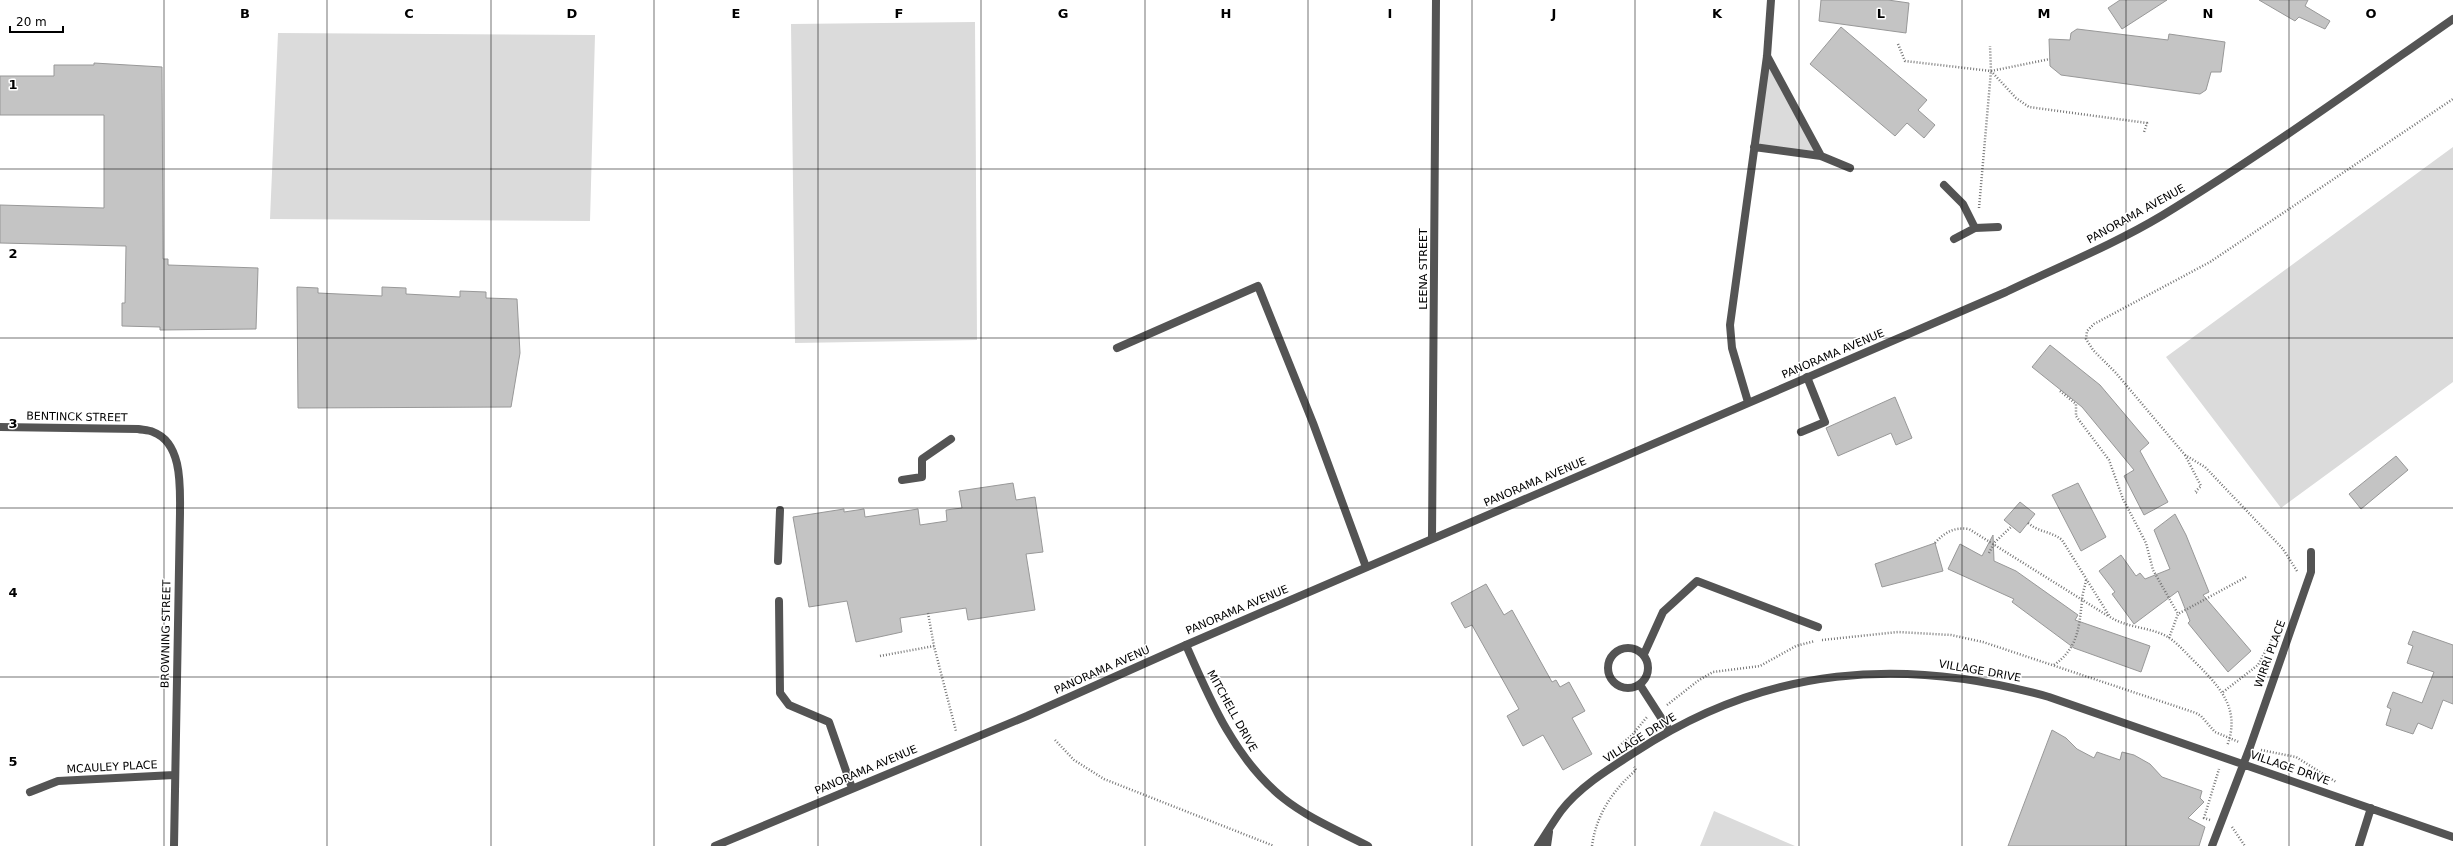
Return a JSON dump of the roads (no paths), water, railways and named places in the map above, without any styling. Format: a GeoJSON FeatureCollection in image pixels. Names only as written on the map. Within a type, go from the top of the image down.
{"type":"FeatureCollection","features":[{"type":"Feature","properties":{"kind":"street","name":"LEENA STREET"},"geometry":{"type":"LineString","coordinates":[[1432,538],[1436,0]]}},
{"type":"Feature","properties":{"kind":"street"},"geometry":{"type":"LineString","coordinates":[[1748,402],[1730,338],[1767,56],[1771,0]]}},
{"type":"Feature","properties":{"kind":"street","name":"PANORAMA AVENUE"},"geometry":{"type":"LineString","coordinates":[[1186,644],[2006,292],[2115,240],[2162,215],[2290,133],[2453,19]]}},
{"type":"Feature","properties":{"kind":"street"},"geometry":{"type":"LineString","coordinates":[[1767,56],[1821,156]]}},
{"type":"Feature","properties":{"kind":"street"},"geometry":{"type":"LineString","coordinates":[[1754,147],[1821,156],[1850,168]]}},
{"type":"Feature","properties":{"kind":"street"},"geometry":{"type":"LineString","coordinates":[[1944,185],[1963,204],[1975,228]]}},
{"type":"Feature","properties":{"kind":"street"},"geometry":{"type":"LineString","coordinates":[[1954,239],[1975,228],[1998,227]]}},
{"type":"Feature","properties":{"kind":"street"},"geometry":{"type":"LineString","coordinates":[[1117,348],[1258,286],[1313,423],[1366,567]]}},
{"type":"Feature","properties":{"kind":"street"},"geometry":{"type":"LineString","coordinates":[[1801,432],[1825,422],[1807,377]]}},
{"type":"Feature","properties":{"kind":"street","name":"BENTINCK STREET"},"geometry":{"type":"LineString","coordinates":[[0,427],[138,429],[153,432]]}},
{"type":"Feature","properties":{"kind":"street","name":"BROWNING STREET"},"geometry":{"type":"LineString","coordinates":[[153,432],[165,440],[176,459],[180,491],[174,846]]}},
{"type":"Feature","properties":{"kind":"street"},"geometry":{"type":"LineString","coordinates":[[902,480],[922,477],[922,460],[951,439]]}},
{"type":"Feature","properties":{"kind":"street"},"geometry":{"type":"LineString","coordinates":[[778,561],[780,510]]}},
{"type":"Feature","properties":{"kind":"street","name":"WIRRI PLACE"},"geometry":{"type":"LineString","coordinates":[[2212,846],[2311,572],[2311,552]]}},
{"type":"Feature","properties":{"kind":"street"},"geometry":{"type":"LineString","coordinates":[[1644,654],[1663,612],[1697,581],[1818,627]]}},
{"type":"Feature","properties":{"kind":"street"},"geometry":{"type":"LineString","coordinates":[[779,601],[780,693],[789,705],[829,722],[852,788]]}},
{"type":"Feature","properties":{"kind":"street","name":"PANORAMA AVENU"},"geometry":{"type":"LineString","coordinates":[[1026,716],[1186,644]]}},
{"type":"Feature","properties":{"kind":"street","name":"MITCHELL DRIVE"},"geometry":{"type":"LineString","coordinates":[[1186,644],[1237,748],[1249,764],[1283,798],[1312,817],[1368,846]]}},
{"type":"Feature","properties":{"kind":"street"},"geometry":{"type":"LineString","coordinates":[[1630,647],[1644,654],[1648,662],[1649,670],[1646,679],[1640,685],[1633,688],[1618,685],[1608,673],[1610,657],[1622,648],[1630,647]]}},
{"type":"Feature","properties":{"kind":"street","name":"VILLAGE DRIVE"},"geometry":{"type":"LineString","coordinates":[[1538,846],[1561,810],[1593,781],[1669,730],[1721,706],[1784,686],[1845,675],[1921,673],[1991,682],[2042,694],[2453,837]]}},
{"type":"Feature","properties":{"kind":"street"},"geometry":{"type":"LineString","coordinates":[[1640,685],[1669,730]]}},
{"type":"Feature","properties":{"kind":"street","name":"PANORAMA AVENUE"},"geometry":{"type":"LineString","coordinates":[[715,846],[1026,716]]}},
{"type":"Feature","properties":{"kind":"street","name":"MCAULEY PLACE"},"geometry":{"type":"LineString","coordinates":[[30,792],[58,781],[174,775]]}},
{"type":"Feature","properties":{"kind":"street"},"geometry":{"type":"LineString","coordinates":[[2359,846],[2371,808]]}},
{"type":"Feature","properties":{"kind":"street","name":"VILLAGE DRIVE"},"geometry":{"type":"LineString","coordinates":[[1547,846],[1549,829]]}}]}
